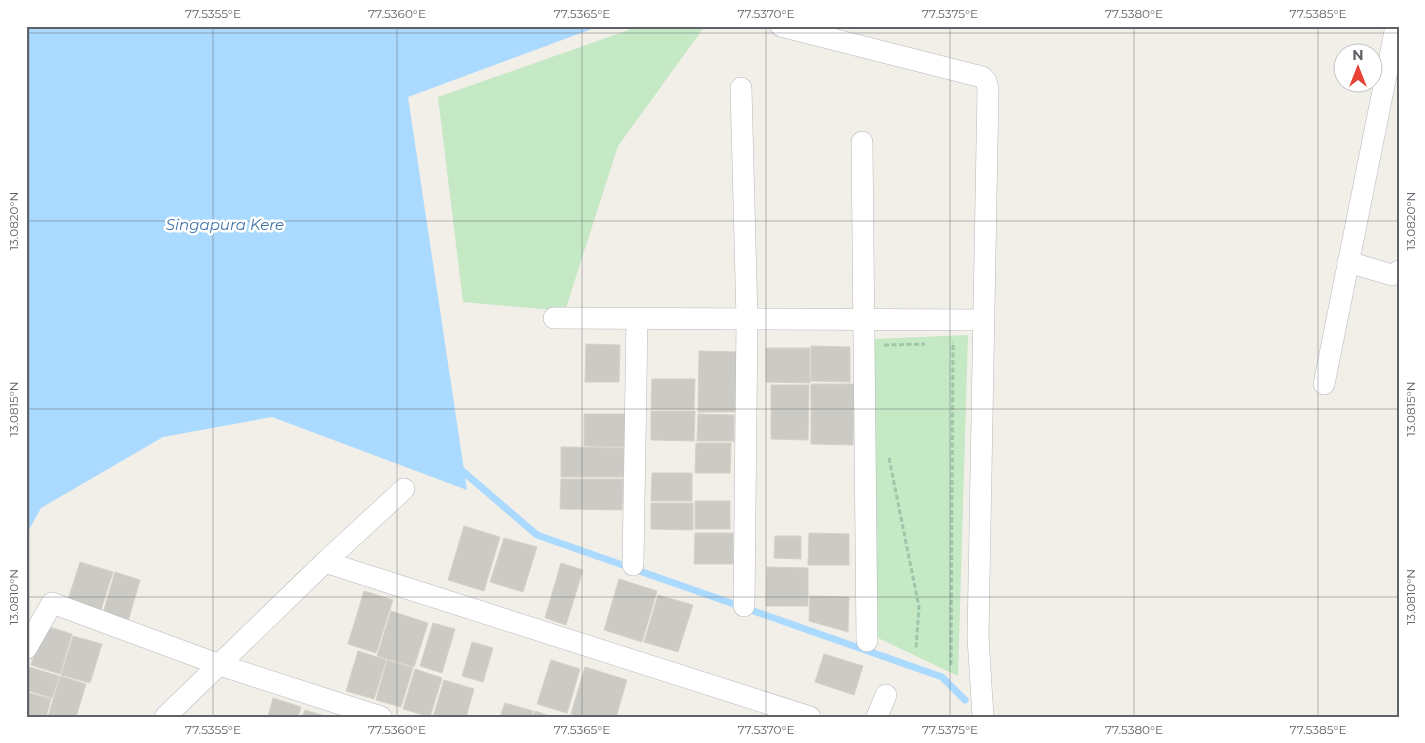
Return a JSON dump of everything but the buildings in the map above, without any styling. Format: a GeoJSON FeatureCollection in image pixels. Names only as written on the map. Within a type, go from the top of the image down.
{"type":"FeatureCollection","features":[{"type":"Feature","properties":{"kind":"street"},"geometry":{"type":"LineString","coordinates":[[781,26],[982,76],[986,81],[988,89],[978,637],[983,717]]}},
{"type":"Feature","properties":{"kind":"street"},"geometry":{"type":"LineString","coordinates":[[1324,384],[1396,26]]}},
{"type":"Feature","properties":{"kind":"street"},"geometry":{"type":"LineString","coordinates":[[741,88],[747,319],[744,606]]}},
{"type":"Feature","properties":{"kind":"street"},"geometry":{"type":"LineString","coordinates":[[862,142],[867,641]]}},
{"type":"Feature","properties":{"kind":"street"},"geometry":{"type":"LineString","coordinates":[[1348,262],[1392,275],[1399,271]]}},
{"type":"Feature","properties":{"kind":"street"},"geometry":{"type":"LineString","coordinates":[[554,318],[984,320]]}},
{"type":"Feature","properties":{"kind":"street"},"geometry":{"type":"LineString","coordinates":[[634,565],[637,318]]}},
{"type":"Feature","properties":{"kind":"street"},"geometry":{"type":"LineString","coordinates":[[165,717],[325,562],[404,489]]}},
{"type":"Feature","properties":{"kind":"street"},"geometry":{"type":"LineString","coordinates":[[325,562],[810,717]]}},
{"type":"Feature","properties":{"kind":"street"},"geometry":{"type":"LineString","coordinates":[[26,649],[52,603],[220,665],[382,717]]}},
{"type":"Feature","properties":{"kind":"street"},"geometry":{"type":"LineString","coordinates":[[877,717],[886,695]]}},
{"type":"Feature","properties":{"kind":"path"},"geometry":{"type":"LineString","coordinates":[[944,344],[953,343],[951,665]]}},
{"type":"Feature","properties":{"kind":"path"},"geometry":{"type":"LineString","coordinates":[[879,345],[926,344]]}},
{"type":"Feature","properties":{"kind":"path"},"geometry":{"type":"LineString","coordinates":[[888,452],[919,608],[916,649]]}},
{"type":"Feature","properties":{"kind":"green space"},"geometry":{"type":"Polygon","coordinates":[[[640,26],[705,26],[618,146],[565,311],[463,302],[438,97],[640,26]]]}},
{"type":"Feature","properties":{"kind":"green space"},"geometry":{"type":"Polygon","coordinates":[[[968,335],[958,676],[878,638],[872,339],[968,335]]]}},
{"type":"Feature","properties":{"kind":"water","name":"Singapura Kere"},"geometry":{"type":"Polygon","coordinates":[[[26,26],[600,26],[408,97],[467,490],[272,417],[163,437],[41,508],[26,535],[26,26]]]}},
{"type":"Feature","properties":{"kind":"waterway"},"geometry":{"type":"LineString","coordinates":[[459,468],[537,535],[942,677],[965,700]]}}]}
